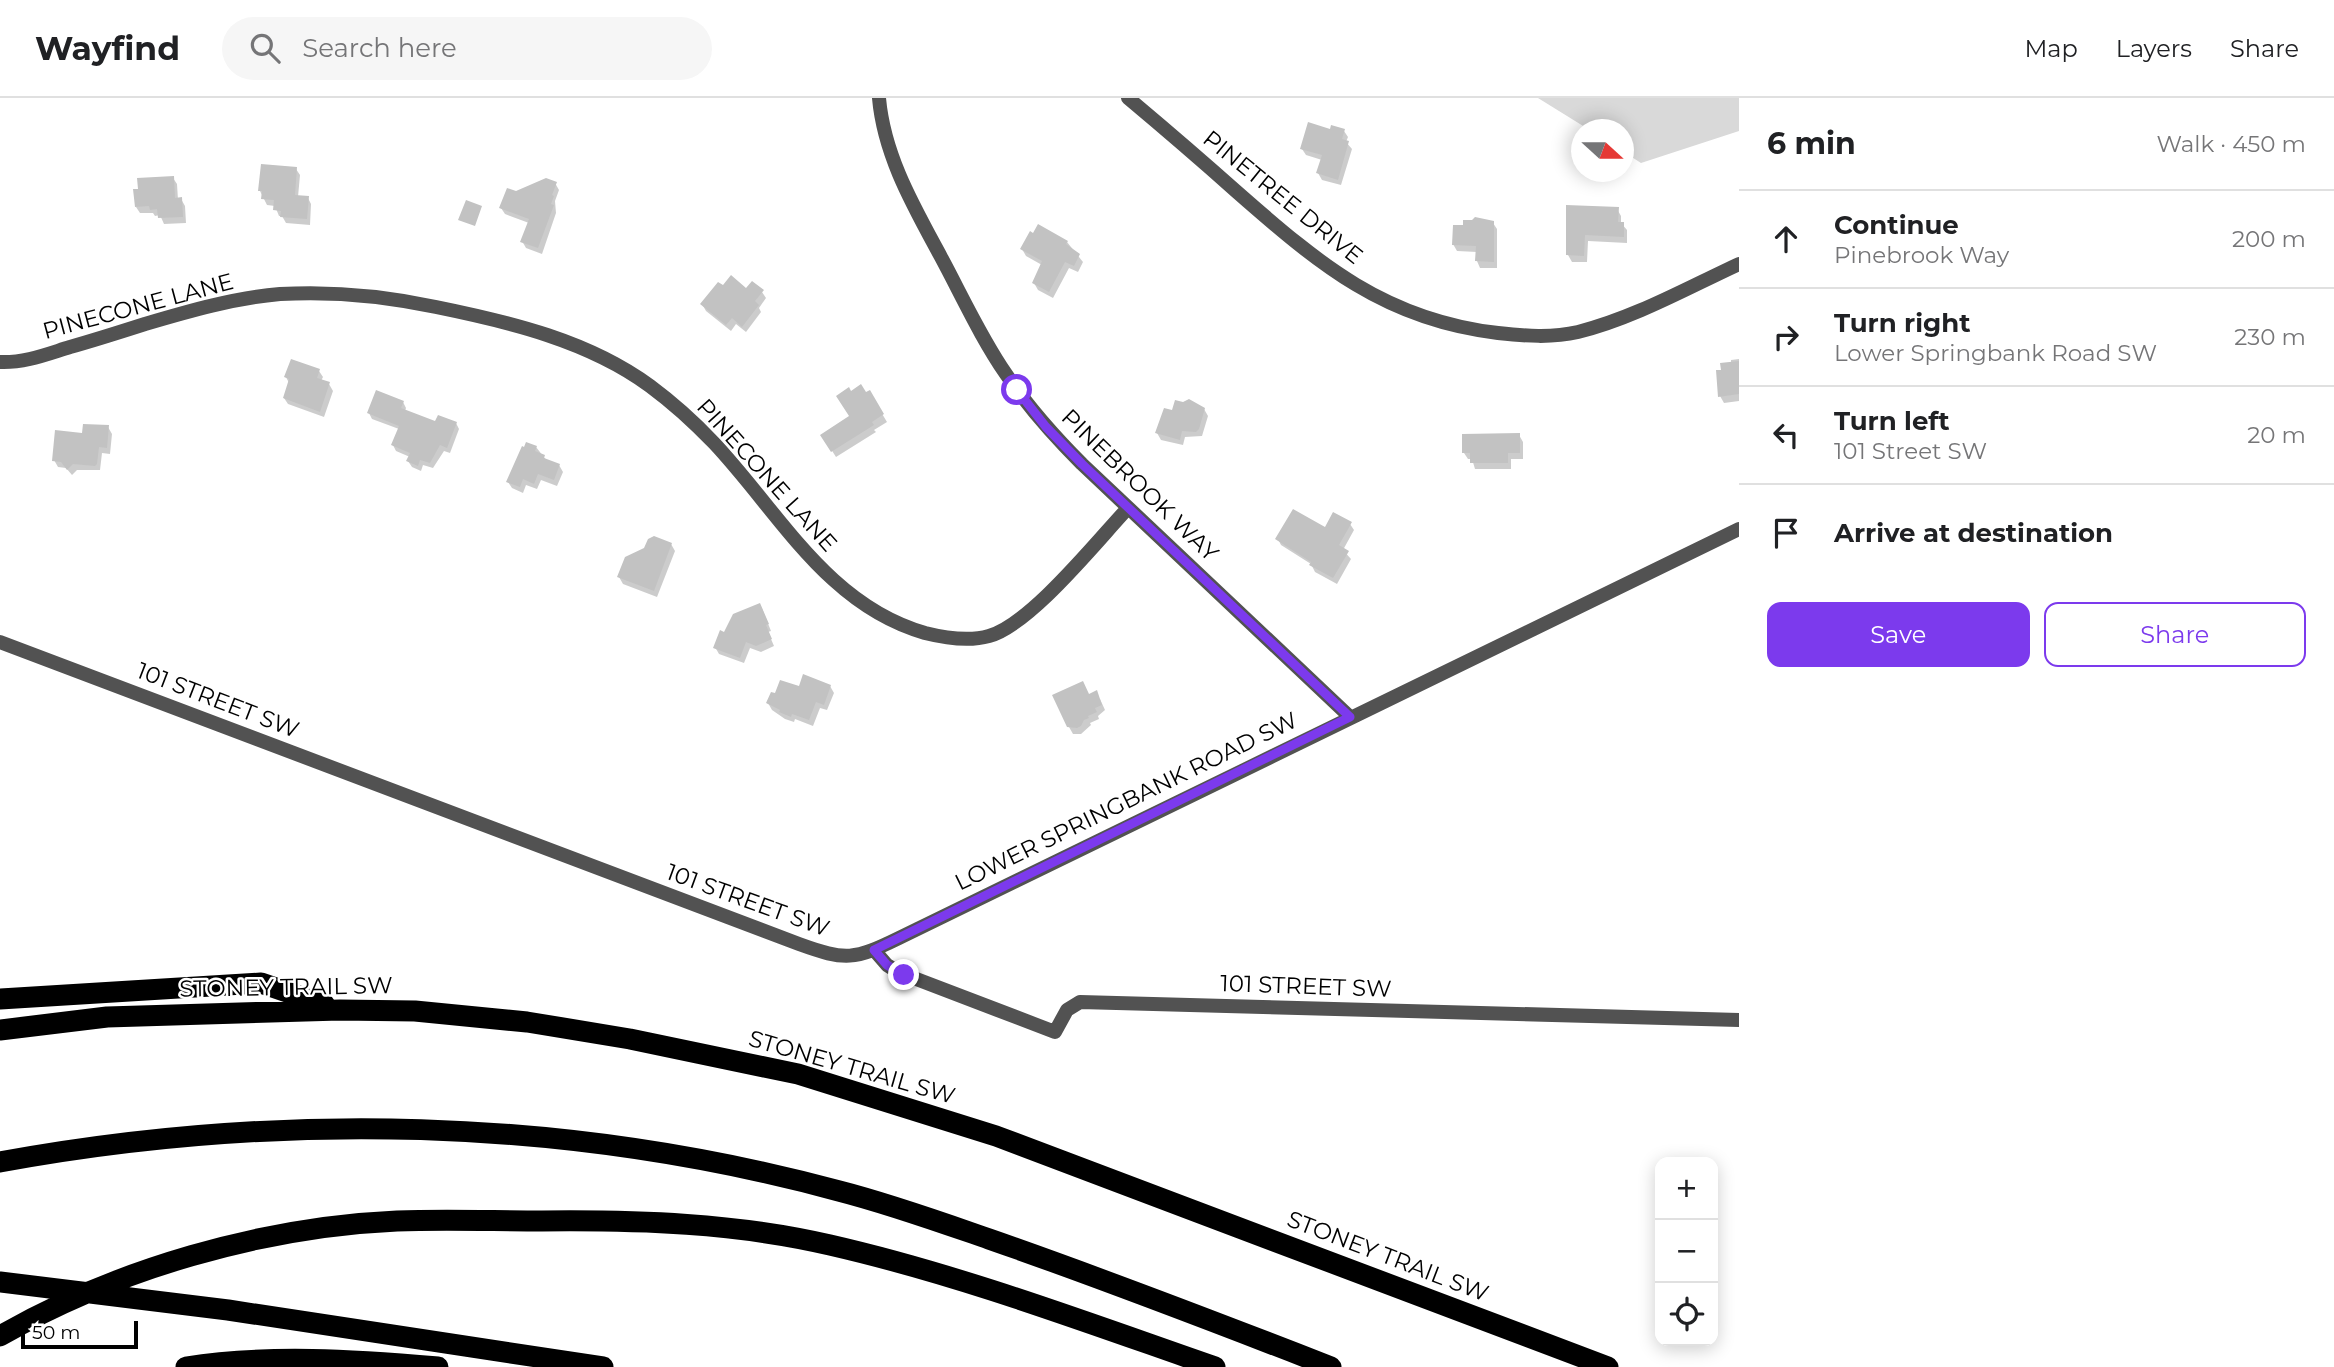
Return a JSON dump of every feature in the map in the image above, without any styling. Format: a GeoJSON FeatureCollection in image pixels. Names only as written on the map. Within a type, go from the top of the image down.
{"type":"FeatureCollection","features":[{"type":"Feature","properties":{"kind":"highway"},"geometry":{"type":"LineString","coordinates":[[0,999],[261,983],[340,1010]]}},
{"type":"Feature","properties":{"kind":"highway","name":"STONEY TRAIL SW"},"geometry":{"type":"LineString","coordinates":[[0,1030],[107,1017],[340,1010],[415,1011],[527,1022],[630,1039],[798,1074],[996,1136],[1608,1367]]}},
{"type":"Feature","properties":{"kind":"highway"},"geometry":{"type":"LineString","coordinates":[[0,1162],[78,1148],[201,1134],[396,1128],[487,1131],[593,1143],[710,1161],[839,1191],[1100,1278],[1331,1367]]}},
{"type":"Feature","properties":{"kind":"highway"},"geometry":{"type":"LineString","coordinates":[[0,1336],[104,1285],[216,1248],[316,1230],[395,1221],[587,1220],[728,1226],[830,1244],[979,1286],[1215,1367]]}},
{"type":"Feature","properties":{"kind":"highway"},"geometry":{"type":"LineString","coordinates":[[0,1282],[229,1310],[603,1367]]}},
{"type":"Feature","properties":{"kind":"highway"},"geometry":{"type":"LineString","coordinates":[[187,1367],[225,1361],[368,1361],[439,1367]]}},
{"type":"Feature","properties":{"kind":"street","name":"PINEBROOK WAY"},"geometry":{"type":"LineString","coordinates":[[879,98],[890,150],[905,188],[993,355],[1017,390],[1046,427],[1128,508],[1350,717]]}},
{"type":"Feature","properties":{"kind":"street","name":"PINETREE DRIVE"},"geometry":{"type":"LineString","coordinates":[[1128,98],[1325,266],[1385,301],[1462,327],[1537,337],[1576,333],[1630,314],[1739,264]]}},
{"type":"Feature","properties":{"kind":"street","name":"PINECONE LANE"},"geometry":{"type":"LineString","coordinates":[[0,362],[28,360],[183,313],[278,294],[331,294],[393,299],[503,323],[595,353],[649,386],[685,414],[715,444],[816,565],[841,589],[879,614],[900,624],[952,639],[989,636],[1017,623],[1051,591],[1128,508]]}},
{"type":"Feature","properties":{"kind":"street","name":"LOWER SPRINGBANK ROAD SW"},"geometry":{"type":"LineString","coordinates":[[874,950],[1739,529]]}},
{"type":"Feature","properties":{"kind":"street","name":"101 STREET SW"},"geometry":{"type":"LineString","coordinates":[[0,642],[830,955],[854,957],[874,950],[887,965],[898,972],[1055,1032],[1067,1010],[1080,1002],[1739,1020]]}},
{"type":"Feature","properties":{"kind":"shaded area"},"geometry":{"type":"Polygon","coordinates":[[[1538,98],[1739,98],[1739,131],[1641,163],[1634,158],[1634,119],[1572,119],[1538,98]]]}},
{"type":"Feature","properties":{"kind":"building"},"geometry":{"type":"Polygon","coordinates":[[[1308,122],[1330,129],[1331,125],[1345,129],[1342,139],[1349,141],[1338,180],[1316,173],[1322,155],[1300,149],[1308,122]]]}},
{"type":"Feature","properties":{"kind":"building"},"geometry":{"type":"Polygon","coordinates":[[[261,164],[297,167],[295,195],[309,196],[307,219],[280,217],[281,211],[273,210],[274,200],[261,199],[262,191],[258,191],[261,164]]]}},
{"type":"Feature","properties":{"kind":"building"},"geometry":{"type":"Polygon","coordinates":[[[174,176],[175,198],[182,197],[183,217],[158,218],[157,209],[150,210],[149,206],[135,207],[133,189],[138,189],[137,178],[174,176]]]}},
{"type":"Feature","properties":{"kind":"building"},"geometry":{"type":"Polygon","coordinates":[[[546,178],[557,182],[552,195],[551,204],[554,205],[538,248],[520,242],[529,219],[499,208],[507,188],[516,191],[546,178]]]}},
{"type":"Feature","properties":{"kind":"building"},"geometry":{"type":"Polygon","coordinates":[[[466,200],[482,206],[475,226],[458,220],[466,200]]]}},
{"type":"Feature","properties":{"kind":"building"},"geometry":{"type":"Polygon","coordinates":[[[1566,205],[1619,207],[1618,222],[1624,222],[1624,237],[1585,235],[1584,256],[1566,255],[1566,205]]]}},
{"type":"Feature","properties":{"kind":"building"},"geometry":{"type":"Polygon","coordinates":[[[1475,217],[1494,221],[1494,262],[1475,261],[1476,246],[1452,245],[1453,225],[1463,225],[1463,220],[1472,220],[1475,217]]]}},
{"type":"Feature","properties":{"kind":"building"},"geometry":{"type":"Polygon","coordinates":[[[1038,224],[1068,241],[1066,244],[1080,254],[1074,266],[1065,262],[1049,292],[1032,283],[1042,261],[1020,249],[1030,231],[1033,233],[1038,224]]]}},
{"type":"Feature","properties":{"kind":"building"},"geometry":{"type":"Polygon","coordinates":[[[731,275],[746,288],[752,281],[764,290],[755,301],[759,305],[742,327],[732,318],[726,325],[700,304],[718,282],[723,285],[731,275]]]}},
{"type":"Feature","properties":{"kind":"building"},"geometry":{"type":"Polygon","coordinates":[[[291,359],[320,369],[317,378],[330,382],[320,412],[283,398],[289,379],[284,377],[291,359]]]}},
{"type":"Feature","properties":{"kind":"building"},"geometry":{"type":"Polygon","coordinates":[[[1739,361],[1739,394],[1718,397],[1716,370],[1721,370],[1720,363],[1739,361]]]}},
{"type":"Feature","properties":{"kind":"building"},"geometry":{"type":"Polygon","coordinates":[[[861,384],[866,392],[870,390],[884,414],[872,422],[874,425],[831,452],[820,435],[849,416],[836,396],[849,387],[851,391],[861,384]]]}},
{"type":"Feature","properties":{"kind":"building"},"geometry":{"type":"Polygon","coordinates":[[[376,390],[404,401],[401,408],[435,421],[438,415],[457,422],[447,448],[440,445],[430,463],[420,460],[418,466],[406,461],[410,453],[391,445],[399,426],[367,413],[376,390]]]}},
{"type":"Feature","properties":{"kind":"building"},"geometry":{"type":"Polygon","coordinates":[[[1189,399],[1205,408],[1196,432],[1182,431],[1180,440],[1155,433],[1164,408],[1172,410],[1175,400],[1183,402],[1189,399]]]}},
{"type":"Feature","properties":{"kind":"building"},"geometry":{"type":"Polygon","coordinates":[[[83,424],[109,425],[107,448],[99,447],[95,466],[73,464],[67,470],[61,462],[52,461],[55,430],[82,433],[83,424]]]}},
{"type":"Feature","properties":{"kind":"building"},"geometry":{"type":"Polygon","coordinates":[[[1520,433],[1520,453],[1508,453],[1508,463],[1470,463],[1470,453],[1462,453],[1462,434],[1520,433]]]}},
{"type":"Feature","properties":{"kind":"building"},"geometry":{"type":"Polygon","coordinates":[[[526,442],[537,446],[535,451],[545,455],[544,458],[560,464],[554,480],[538,474],[534,484],[523,479],[520,487],[506,482],[526,442]]]}},
{"type":"Feature","properties":{"kind":"building"},"geometry":{"type":"Polygon","coordinates":[[[1293,509],[1325,527],[1333,512],[1352,522],[1339,545],[1349,551],[1333,578],[1309,565],[1311,562],[1275,539],[1293,509]]]}},
{"type":"Feature","properties":{"kind":"building"},"geometry":{"type":"Polygon","coordinates":[[[654,536],[672,543],[654,591],[617,577],[625,557],[644,548],[648,539],[654,536]]]}},
{"type":"Feature","properties":{"kind":"building"},"geometry":{"type":"Polygon","coordinates":[[[760,603],[772,639],[756,646],[746,642],[740,658],[713,648],[720,630],[724,632],[733,614],[760,603]]]}},
{"type":"Feature","properties":{"kind":"building"},"geometry":{"type":"Polygon","coordinates":[[[803,674],[831,685],[824,705],[816,702],[809,720],[792,714],[791,717],[766,703],[771,692],[775,693],[780,680],[799,686],[803,674]]]}},
{"type":"Feature","properties":{"kind":"building"},"geometry":{"type":"Polygon","coordinates":[[[1083,681],[1089,694],[1097,690],[1102,705],[1095,708],[1097,712],[1088,716],[1081,726],[1067,727],[1052,695],[1083,681]]]}},
{"type":"Feature","properties":{"kind":"route"},"geometry":{"type":"LineString","coordinates":[[904,975],[887,965],[874,950],[1350,717],[1082,464],[1046,427],[1017,390]]}}]}
